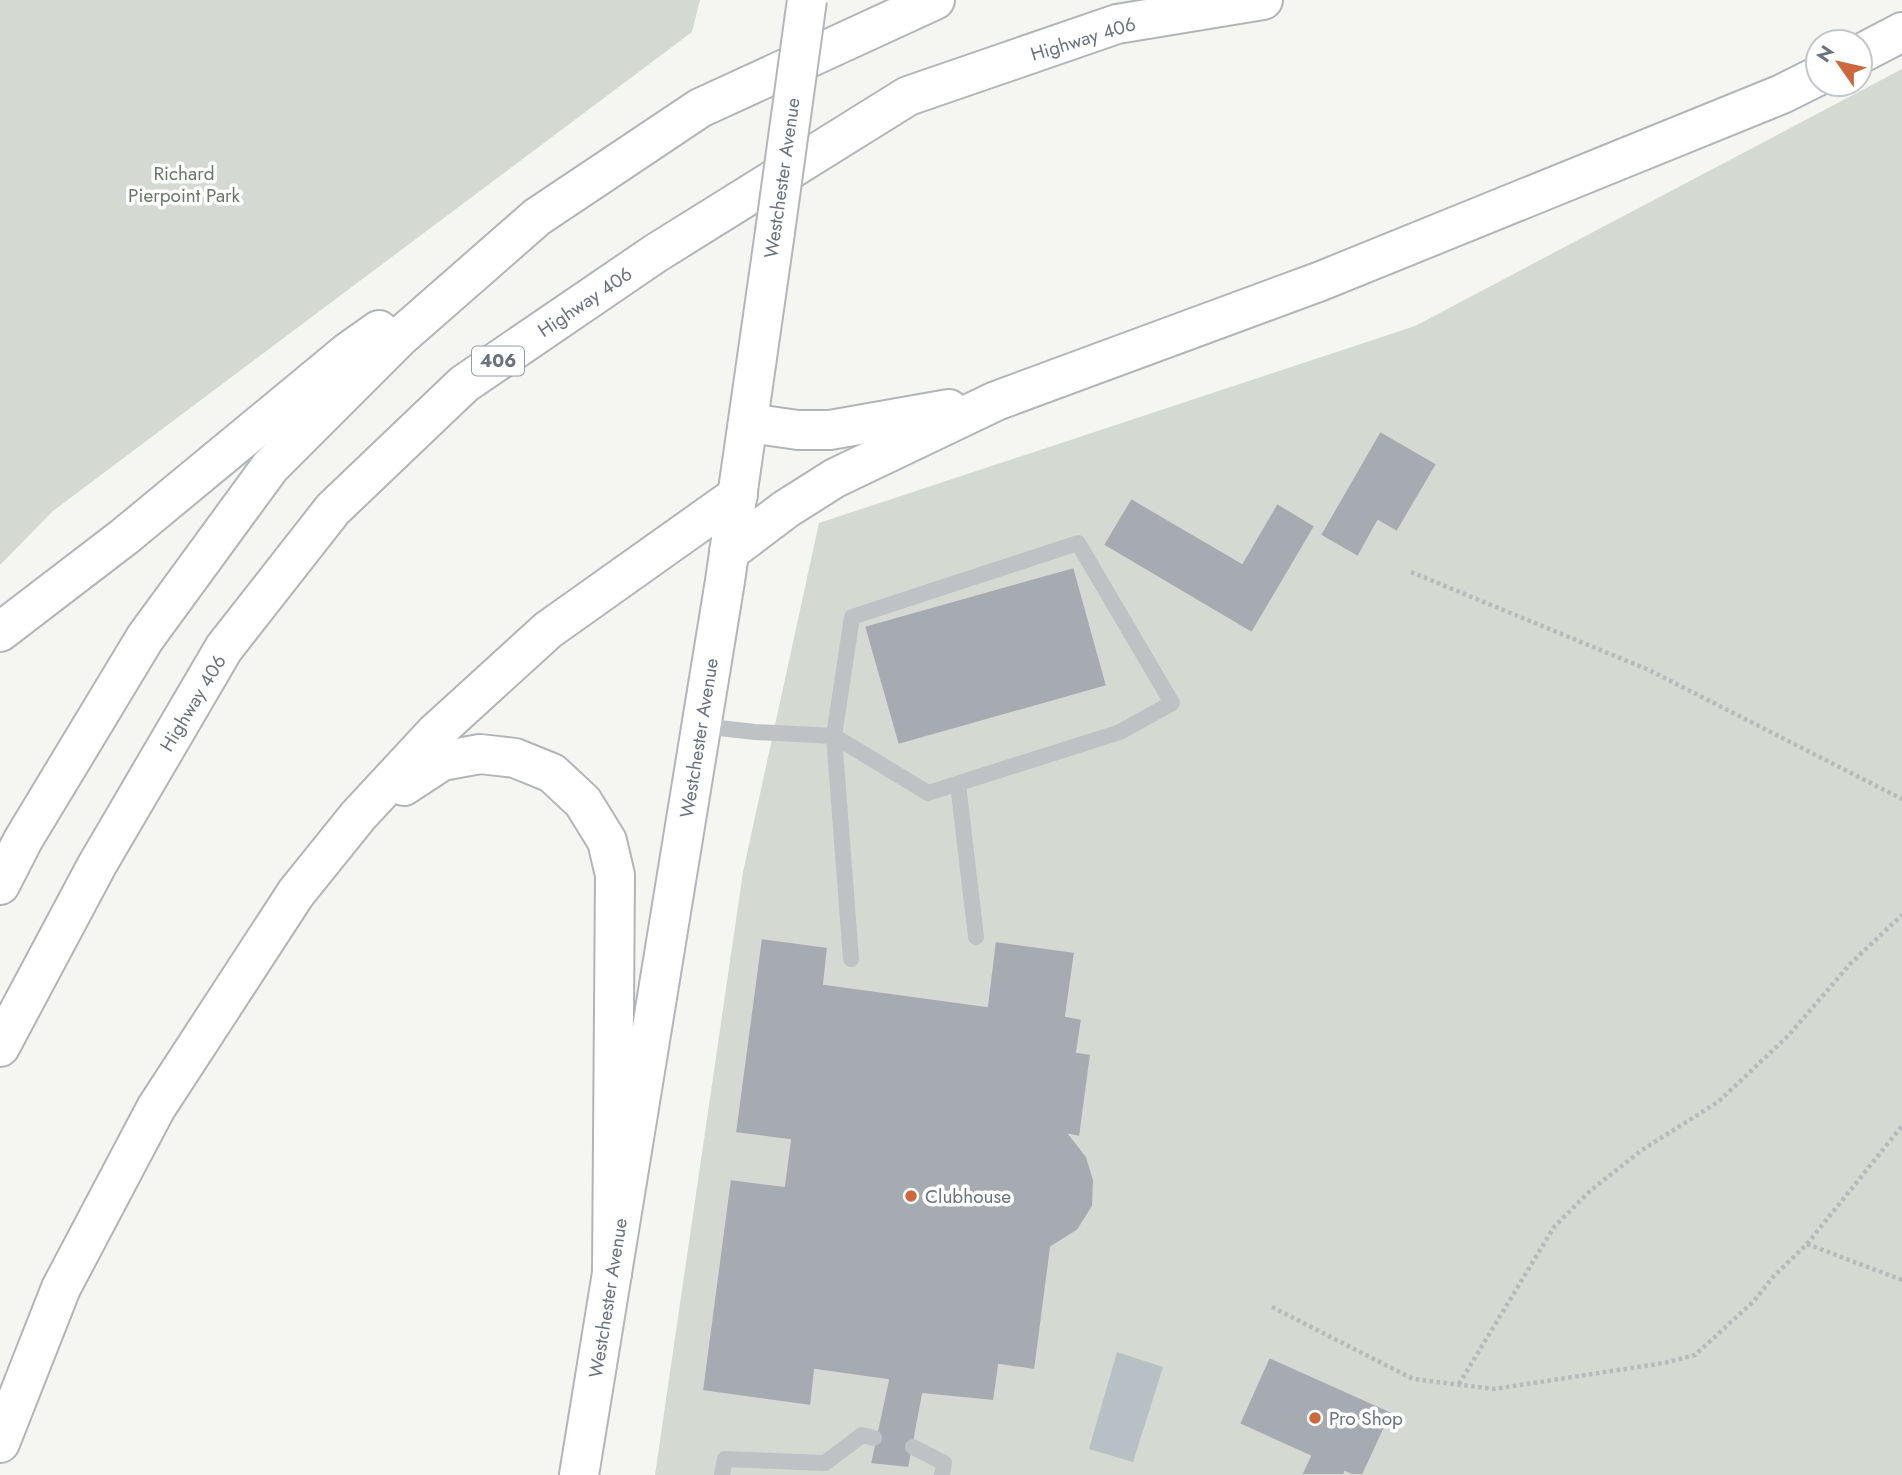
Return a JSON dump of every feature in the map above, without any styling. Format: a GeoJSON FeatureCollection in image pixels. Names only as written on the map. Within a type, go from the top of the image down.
{"type":"FeatureCollection","features":[{"type":"Feature","properties":{"kind":"main road","name":"Westchester Avenue"},"geometry":{"type":"LineString","coordinates":[[579,1475],[738,495],[807,0]]}},
{"type":"Feature","properties":{"kind":"main road"},"geometry":{"type":"LineString","coordinates":[[0,632],[124,537],[348,352],[537,217],[700,108],[935,0]]}},
{"type":"Feature","properties":{"kind":"main road","name":"Highway 406"},"geometry":{"type":"LineString","coordinates":[[0,1047],[97,865],[224,648],[333,509],[464,384],[656,253],[908,96],[1117,24],[1263,0]]}},
{"type":"Feature","properties":{"kind":"main road"},"geometry":{"type":"LineString","coordinates":[[1874,47],[1902,32]]}},
{"type":"Feature","properties":{"kind":"main road"},"geometry":{"type":"LineString","coordinates":[[729,552],[786,509],[835,478],[996,401],[1321,281],[1804,83]]}},
{"type":"Feature","properties":{"kind":"main road"},"geometry":{"type":"LineString","coordinates":[[0,885],[23,840],[145,638],[270,467],[400,337],[537,217]]}},
{"type":"Feature","properties":{"kind":"main road"},"geometry":{"type":"LineString","coordinates":[[749,423],[798,430],[830,430],[996,401]]}},
{"type":"Feature","properties":{"kind":"main road"},"geometry":{"type":"LineString","coordinates":[[0,1443],[61,1288],[156,1108],[296,893],[358,816],[435,733],[548,630],[738,495]]}},
{"type":"Feature","properties":{"kind":"main road"},"geometry":{"type":"LineString","coordinates":[[358,816],[442,761],[480,754],[515,758],[552,773],[583,802],[607,841],[615,875],[612,1274]]}},
{"type":"Feature","properties":{"kind":"lane"},"geometry":{"type":"LineString","coordinates":[[701,726],[834,736],[928,793],[1120,732],[1172,703],[1098,575],[1078,544],[852,617],[834,736],[851,959]]}},
{"type":"Feature","properties":{"kind":"lane"},"geometry":{"type":"LineString","coordinates":[[958,784],[976,937]]}},
{"type":"Feature","properties":{"kind":"lane"},"geometry":{"type":"LineString","coordinates":[[722,1475],[725,1459],[824,1469],[862,1435],[874,1438]]}},
{"type":"Feature","properties":{"kind":"lane"},"geometry":{"type":"LineString","coordinates":[[913,1447],[944,1463],[942,1475]]}},
{"type":"Feature","properties":{"kind":"path"},"geometry":{"type":"LineString","coordinates":[[1411,572],[1649,670],[1902,799]]}},
{"type":"Feature","properties":{"kind":"path"},"geometry":{"type":"LineString","coordinates":[[1460,1384],[1554,1227],[1591,1190],[1642,1150],[1718,1102],[1788,1035],[1851,963],[1902,915]]}},
{"type":"Feature","properties":{"kind":"path"},"geometry":{"type":"LineString","coordinates":[[1272,1307],[1413,1379],[1494,1389],[1664,1363],[1695,1355],[1754,1301],[1773,1277],[1807,1244],[1902,1126]]}},
{"type":"Feature","properties":{"kind":"path"},"geometry":{"type":"LineString","coordinates":[[1807,1244],[1902,1280]]}},
{"type":"Feature","properties":{"kind":"green space","name":"Richard Pierpoint Park"},"geometry":{"type":"Polygon","coordinates":[[[0,0],[700,0],[692,32],[53,511],[0,565],[0,0]]]}},
{"type":"Feature","properties":{"kind":"green space"},"geometry":{"type":"Polygon","coordinates":[[[1902,69],[1902,1475],[655,1475],[743,872],[819,523],[1415,326],[1847,98],[1874,98],[1874,84],[1902,69]]]}},
{"type":"Feature","properties":{"kind":"shaded area"},"geometry":{"type":"Polygon","coordinates":[[[1117,1352],[1163,1367],[1133,1462],[1089,1449],[1117,1352]]]}},
{"type":"Feature","properties":{"kind":"building"},"geometry":{"type":"Polygon","coordinates":[[[1380,431],[1437,464],[1397,532],[1378,521],[1358,557],[1320,535],[1380,431]]]}},
{"type":"Feature","properties":{"kind":"building"},"geometry":{"type":"Polygon","coordinates":[[[1131,498],[1242,563],[1277,503],[1315,526],[1252,633],[1103,545],[1131,498]]]}},
{"type":"Feature","properties":{"kind":"building"},"geometry":{"type":"Polygon","coordinates":[[[1074,567],[1107,686],[898,745],[864,626],[1074,567]]]}},
{"type":"Feature","properties":{"kind":"building","name":"Clubhouse"},"geometry":{"type":"Polygon","coordinates":[[[761,938],[828,947],[824,984],[987,1006],[995,941],[1075,952],[1066,1016],[1082,1019],[1077,1052],[1091,1054],[1080,1137],[1070,1135],[1087,1157],[1094,1180],[1093,1206],[1078,1230],[1051,1247],[1035,1370],[999,1365],[994,1401],[923,1394],[909,1468],[870,1464],[888,1380],[815,1370],[811,1406],[702,1391],[730,1179],[784,1186],[790,1140],[735,1133],[761,938]]]}},
{"type":"Feature","properties":{"kind":"building","name":"Pro Shop"},"geometry":{"type":"Polygon","coordinates":[[[1269,1357],[1392,1412],[1363,1475],[1345,1472],[1344,1475],[1301,1475],[1310,1456],[1239,1424],[1269,1357]]]}},
{"type":"Feature","properties":{"kind":"place","name":"Clubhouse"},"geometry":{"type":"Point","coordinates":[911,1196]}},
{"type":"Feature","properties":{"kind":"place","name":"Pro Shop"},"geometry":{"type":"Point","coordinates":[1315,1418]}}]}
